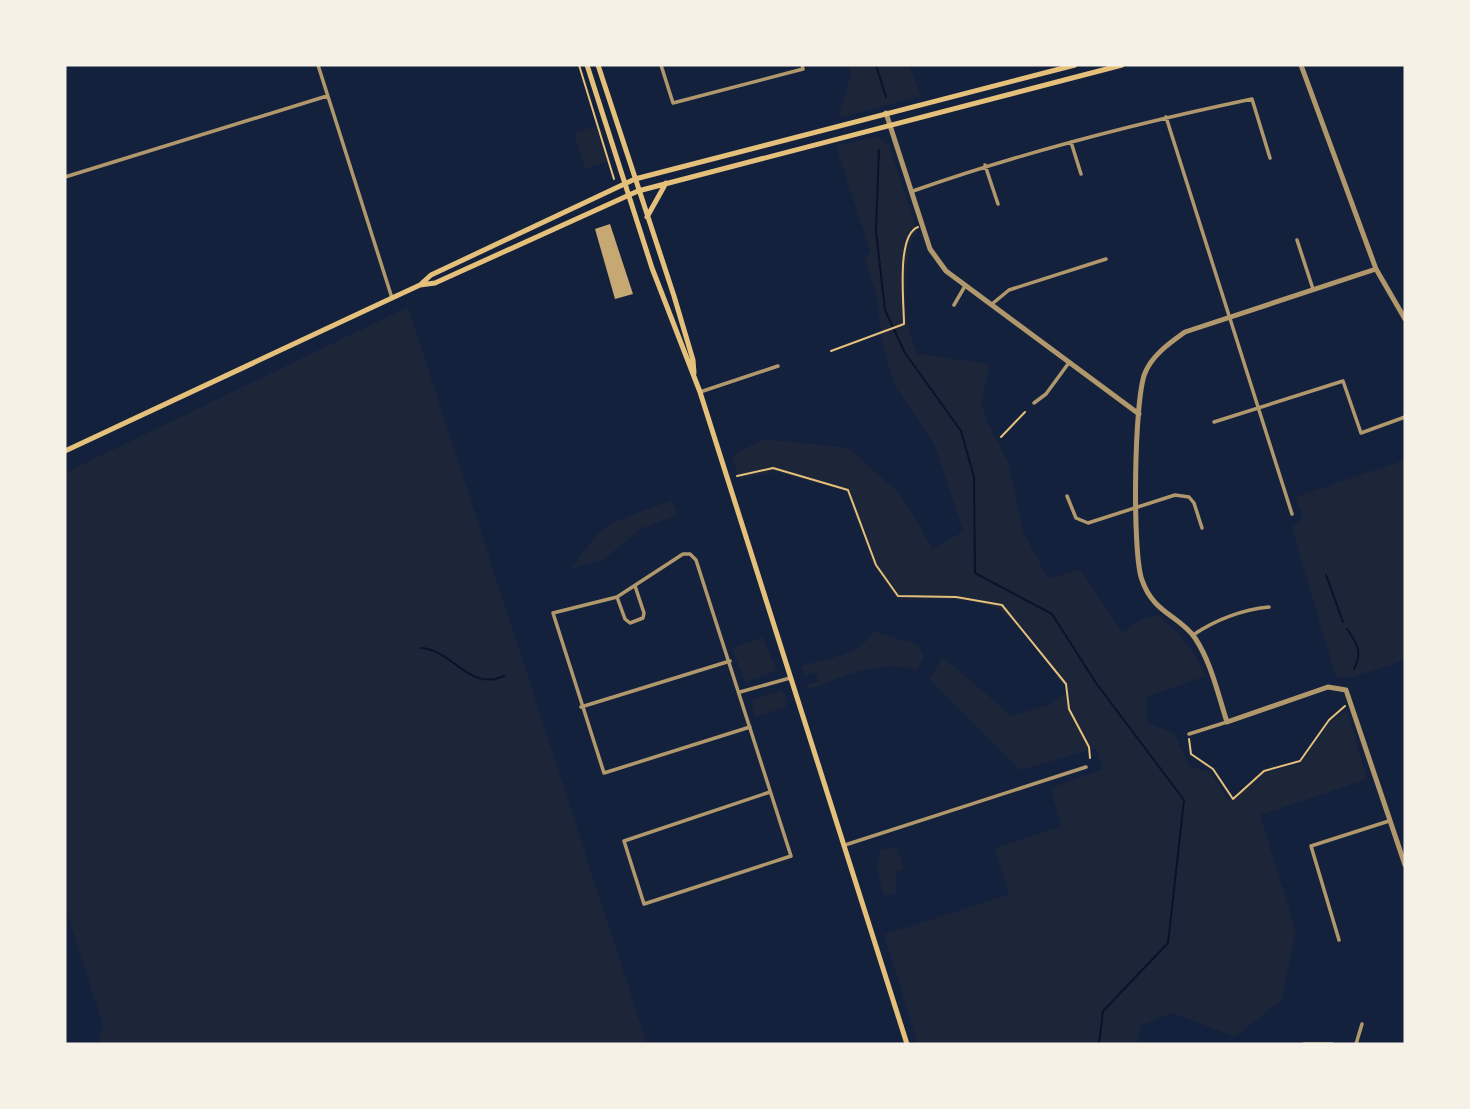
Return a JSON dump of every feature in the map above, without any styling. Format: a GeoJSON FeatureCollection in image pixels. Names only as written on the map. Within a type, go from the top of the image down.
{"type":"FeatureCollection","features":[{"type":"Feature","properties":{"kind":"main road"},"geometry":{"type":"LineString","coordinates":[[587,65],[628,194],[686,362],[699,392],[907,1044]]}},
{"type":"Feature","properties":{"kind":"main road"},"geometry":{"type":"LineString","coordinates":[[598,65],[694,360],[694,377]]}},
{"type":"Feature","properties":{"kind":"main road"},"geometry":{"type":"LineString","coordinates":[[65,451],[392,298],[419,285],[431,275],[625,183],[1075,65]]}},
{"type":"Feature","properties":{"kind":"main road"},"geometry":{"type":"LineString","coordinates":[[419,285],[435,283],[628,194],[1122,65]]}},
{"type":"Feature","properties":{"kind":"main road"},"geometry":{"type":"LineString","coordinates":[[647,216],[666,183]]}},
{"type":"Feature","properties":{"kind":"street"},"geometry":{"type":"LineString","coordinates":[[318,65],[392,298]]}},
{"type":"Feature","properties":{"kind":"street"},"geometry":{"type":"LineString","coordinates":[[661,65],[673,103],[802,67]]}},
{"type":"Feature","properties":{"kind":"street"},"geometry":{"type":"LineString","coordinates":[[1301,65],[1376,269],[1405,319]]}},
{"type":"Feature","properties":{"kind":"street"},"geometry":{"type":"LineString","coordinates":[[65,177],[327,96]]}},
{"type":"Feature","properties":{"kind":"street"},"geometry":{"type":"LineString","coordinates":[[913,191],[985,165],[1166,117],[1252,99],[1270,158]]}},
{"type":"Feature","properties":{"kind":"street"},"geometry":{"type":"LineString","coordinates":[[886,113],[930,249],[946,271],[1139,414]]}},
{"type":"Feature","properties":{"kind":"street"},"geometry":{"type":"LineString","coordinates":[[1166,117],[1292,514]]}},
{"type":"Feature","properties":{"kind":"street"},"geometry":{"type":"LineString","coordinates":[[1071,142],[1081,174]]}},
{"type":"Feature","properties":{"kind":"street"},"geometry":{"type":"LineString","coordinates":[[985,165],[998,204]]}},
{"type":"Feature","properties":{"kind":"street"},"geometry":{"type":"LineString","coordinates":[[1297,240],[1313,289]]}},
{"type":"Feature","properties":{"kind":"street"},"geometry":{"type":"LineString","coordinates":[[990,306],[1009,290],[1106,259]]}},
{"type":"Feature","properties":{"kind":"street"},"geometry":{"type":"LineString","coordinates":[[1227,722],[1203,653],[1193,635],[1151,598],[1142,581],[1137,562],[1139,414],[1145,373],[1162,348],[1185,332],[1376,269]]}},
{"type":"Feature","properties":{"kind":"street"},"geometry":{"type":"LineString","coordinates":[[954,306],[965,286]]}},
{"type":"Feature","properties":{"kind":"street"},"geometry":{"type":"LineString","coordinates":[[1034,403],[1046,394],[1068,364]]}},
{"type":"Feature","properties":{"kind":"street"},"geometry":{"type":"LineString","coordinates":[[699,392],[778,366]]}},
{"type":"Feature","properties":{"kind":"street"},"geometry":{"type":"LineString","coordinates":[[1214,422],[1343,381],[1361,433],[1405,417]]}},
{"type":"Feature","properties":{"kind":"street"},"geometry":{"type":"LineString","coordinates":[[1067,496],[1074,514],[1084,523],[1175,495],[1189,497],[1194,503],[1202,528]]}},
{"type":"Feature","properties":{"kind":"street"},"geometry":{"type":"LineString","coordinates":[[750,727],[604,773],[553,613],[617,597],[683,554],[690,554],[696,560],[740,692],[791,856],[644,904],[624,841],[770,792]]}},
{"type":"Feature","properties":{"kind":"street"},"geometry":{"type":"LineString","coordinates":[[617,597],[625,619],[630,623],[643,618],[645,613],[635,586]]}},
{"type":"Feature","properties":{"kind":"street"},"geometry":{"type":"LineString","coordinates":[[1193,635],[1215,620],[1247,610],[1269,607]]}},
{"type":"Feature","properties":{"kind":"street"},"geometry":{"type":"LineString","coordinates":[[581,707],[730,661]]}},
{"type":"Feature","properties":{"kind":"street"},"geometry":{"type":"LineString","coordinates":[[740,692],[790,678]]}},
{"type":"Feature","properties":{"kind":"street"},"geometry":{"type":"LineString","coordinates":[[1189,734],[1339,687],[1346,690],[1405,865]]}},
{"type":"Feature","properties":{"kind":"street"},"geometry":{"type":"LineString","coordinates":[[843,846],[1086,767]]}},
{"type":"Feature","properties":{"kind":"street"},"geometry":{"type":"LineString","coordinates":[[1339,940],[1311,846],[1390,821]]}},
{"type":"Feature","properties":{"kind":"street"},"geometry":{"type":"LineString","coordinates":[[1356,1044],[1362,1024]]}},
{"type":"Feature","properties":{"kind":"street"},"geometry":{"type":"LineString","coordinates":[[1304,1044],[1332,1044]]}},
{"type":"Feature","properties":{"kind":"path"},"geometry":{"type":"LineString","coordinates":[[579,65],[614,178]]}},
{"type":"Feature","properties":{"kind":"path"},"geometry":{"type":"LineString","coordinates":[[831,351],[876,336],[874,332],[904,324],[905,286],[902,276],[908,236],[912,229],[923,225]]}},
{"type":"Feature","properties":{"kind":"path"},"geometry":{"type":"LineString","coordinates":[[1001,437],[1025,412]]}},
{"type":"Feature","properties":{"kind":"path"},"geometry":{"type":"LineString","coordinates":[[737,476],[773,468],[848,491],[876,565],[898,596],[956,597],[1002,605],[1066,684],[1069,709],[1089,747],[1090,758]]}},
{"type":"Feature","properties":{"kind":"path"},"geometry":{"type":"LineString","coordinates":[[1189,734],[1191,754],[1213,769],[1233,799],[1264,771],[1300,761],[1329,720],[1341,707],[1351,704]]}},
{"type":"Feature","properties":{"kind":"shaded area"},"geometry":{"type":"Polygon","coordinates":[[[848,65],[909,65],[921,96],[839,118],[851,74],[848,65]]]}},
{"type":"Feature","properties":{"kind":"shaded area"},"geometry":{"type":"Polygon","coordinates":[[[596,126],[607,162],[585,169],[574,133],[596,126]]]}},
{"type":"Feature","properties":{"kind":"shaded area"},"geometry":{"type":"Polygon","coordinates":[[[878,136],[889,145],[918,235],[912,239],[906,283],[906,312],[912,341],[918,354],[990,364],[981,402],[987,422],[1008,462],[1023,531],[1048,579],[1080,569],[1122,633],[1140,620],[1158,615],[1186,643],[1206,676],[1147,697],[1147,723],[1174,733],[1189,766],[1211,772],[1228,801],[1264,772],[1301,763],[1330,722],[1347,710],[1367,779],[1260,815],[1296,932],[1281,1001],[1235,1037],[1173,1013],[1140,1025],[1137,1044],[918,1044],[884,935],[1009,894],[995,848],[1062,826],[1050,788],[1103,769],[1096,748],[1020,770],[929,679],[943,657],[1012,716],[1051,704],[1067,691],[1033,645],[1003,613],[996,608],[972,602],[947,599],[897,600],[874,566],[846,491],[777,472],[740,479],[732,456],[763,439],[848,448],[900,494],[933,549],[964,531],[934,444],[894,385],[882,342],[877,296],[865,259],[870,250],[836,146],[878,136]]]}},
{"type":"Feature","properties":{"kind":"shaded area"},"geometry":{"type":"Polygon","coordinates":[[[408,307],[647,1044],[98,1044],[103,1024],[65,908],[65,473],[408,307]]]}},
{"type":"Feature","properties":{"kind":"shaded area"},"geometry":{"type":"Polygon","coordinates":[[[1405,460],[1405,660],[1352,677],[1336,677],[1292,528],[1303,516],[1295,497],[1405,460]]]}},
{"type":"Feature","properties":{"kind":"shaded area"},"geometry":{"type":"Polygon","coordinates":[[[672,500],[678,514],[641,529],[604,559],[570,569],[597,535],[614,522],[672,500]]]}},
{"type":"Feature","properties":{"kind":"shaded area"},"geometry":{"type":"Polygon","coordinates":[[[874,631],[918,645],[924,657],[917,670],[876,667],[809,689],[807,685],[819,681],[816,672],[805,675],[801,666],[852,651],[874,631]]]}},
{"type":"Feature","properties":{"kind":"shaded area"},"geometry":{"type":"Polygon","coordinates":[[[763,637],[777,671],[745,682],[732,648],[763,637]]]}},
{"type":"Feature","properties":{"kind":"shaded area"},"geometry":{"type":"Polygon","coordinates":[[[780,691],[785,695],[786,707],[754,717],[752,700],[780,691]]]}},
{"type":"Feature","properties":{"kind":"shaded area"},"geometry":{"type":"Polygon","coordinates":[[[896,846],[904,869],[896,872],[896,893],[884,896],[877,867],[880,851],[896,846]]]}},
{"type":"Feature","properties":{"kind":"building"},"geometry":{"type":"Polygon","coordinates":[[[610,224],[633,294],[615,299],[595,229],[610,224]]]}},
{"type":"Feature","properties":{"kind":"waterway"},"geometry":{"type":"LineString","coordinates":[[876,65],[886,97]]}},
{"type":"Feature","properties":{"kind":"waterway"},"geometry":{"type":"LineString","coordinates":[[879,150],[876,231],[885,310],[905,353],[961,431],[974,477],[975,573],[1052,614],[1096,683],[1184,800],[1168,943],[1103,1011],[1099,1044]]}},
{"type":"Feature","properties":{"kind":"waterway"},"geometry":{"type":"LineString","coordinates":[[1326,575],[1343,622]]}},
{"type":"Feature","properties":{"kind":"waterway"},"geometry":{"type":"LineString","coordinates":[[1347,629],[1358,648],[1354,669]]}},
{"type":"Feature","properties":{"kind":"waterway"},"geometry":{"type":"LineString","coordinates":[[421,648],[443,655],[481,679],[504,676]]}}]}
